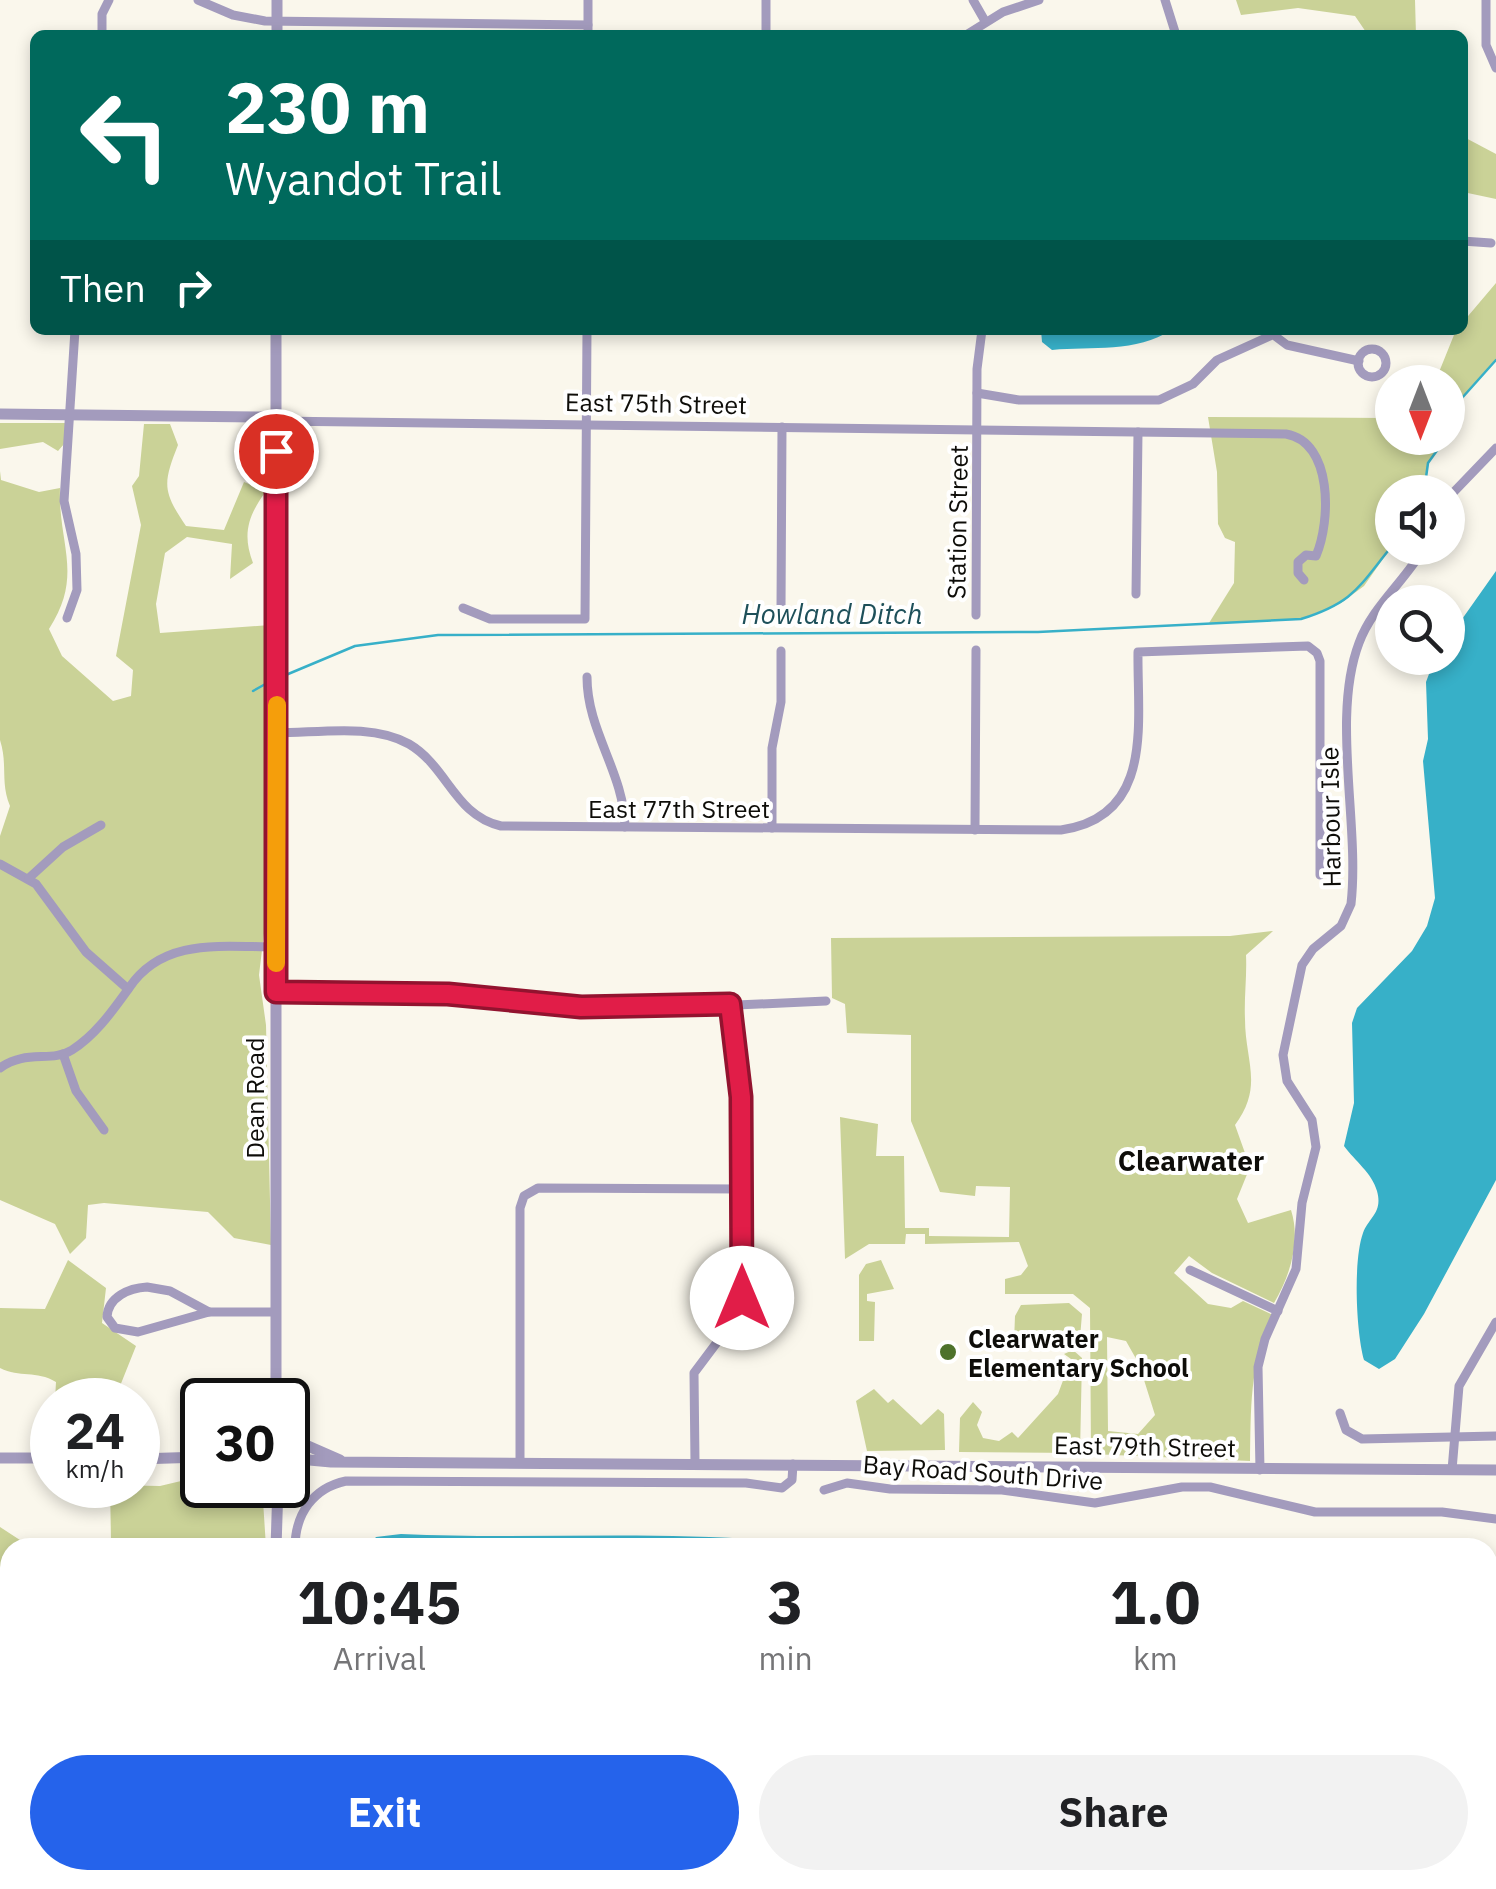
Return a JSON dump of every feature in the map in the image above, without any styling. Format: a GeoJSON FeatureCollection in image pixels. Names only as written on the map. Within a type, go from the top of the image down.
{"type":"FeatureCollection","features":[{"type":"Feature","properties":{"kind":"street"},"geometry":{"type":"LineString","coordinates":[[102,30],[102,14],[109,0]]}},
{"type":"Feature","properties":{"kind":"street"},"geometry":{"type":"LineString","coordinates":[[198,0],[233,15],[277,21],[588,30],[588,0]]}},
{"type":"Feature","properties":{"kind":"street"},"geometry":{"type":"LineString","coordinates":[[277,0],[277,30]]}},
{"type":"Feature","properties":{"kind":"street"},"geometry":{"type":"LineString","coordinates":[[766,0],[766,30]]}},
{"type":"Feature","properties":{"kind":"street"},"geometry":{"type":"LineString","coordinates":[[973,0],[985,21]]}},
{"type":"Feature","properties":{"kind":"street"},"geometry":{"type":"LineString","coordinates":[[973,30],[985,21],[1039,0]]}},
{"type":"Feature","properties":{"kind":"street"},"geometry":{"type":"LineString","coordinates":[[1165,0],[1174,30]]}},
{"type":"Feature","properties":{"kind":"street"},"geometry":{"type":"LineString","coordinates":[[1486,0],[1487,51],[1496,68]]}},
{"type":"Feature","properties":{"kind":"street"},"geometry":{"type":"LineString","coordinates":[[1468,241],[1492,243]]}},
{"type":"Feature","properties":{"kind":"street"},"geometry":{"type":"LineString","coordinates":[[67,618],[78,590],[76,554],[64,501],[73,415],[75,335]]}},
{"type":"Feature","properties":{"kind":"street","name":"Dean Road"},"geometry":{"type":"LineString","coordinates":[[276,335],[276,1378]]}},
{"type":"Feature","properties":{"kind":"street"},"geometry":{"type":"LineString","coordinates":[[462,608],[490,619],[585,618],[587,335]]}},
{"type":"Feature","properties":{"kind":"street","name":"Station Street"},"geometry":{"type":"LineString","coordinates":[[976,615],[977,392],[982,335]]}},
{"type":"Feature","properties":{"kind":"street"},"geometry":{"type":"LineString","coordinates":[[977,392],[1020,400],[1159,400],[1193,384],[1217,360],[1265,335]]}},
{"type":"Feature","properties":{"kind":"street"},"geometry":{"type":"LineString","coordinates":[[1272,335],[1287,344],[1359,361]]}},
{"type":"Feature","properties":{"kind":"street","name":"East 75th Street"},"geometry":{"type":"LineString","coordinates":[[0,414],[1286,434],[1309,443],[1321,462],[1322,532],[1316,556],[1306,556],[1297,564],[1304,580]]}},
{"type":"Feature","properties":{"kind":"street"},"geometry":{"type":"LineString","coordinates":[[782,427],[782,609]]}},
{"type":"Feature","properties":{"kind":"street"},"geometry":{"type":"LineString","coordinates":[[1136,594],[1138,432]]}},
{"type":"Feature","properties":{"kind":"street"},"geometry":{"type":"LineString","coordinates":[[1465,480],[1496,448]]}},
{"type":"Feature","properties":{"kind":"street","name":"Harbour Isle"},"geometry":{"type":"LineString","coordinates":[[1260,1470],[1257,1379],[1263,1347],[1296,1269],[1302,1203],[1316,1144],[1308,1113],[1288,1081],[1283,1054],[1302,965],[1341,926],[1352,900],[1348,743],[1352,670],[1367,625],[1411,565]]}},
{"type":"Feature","properties":{"kind":"street","name":"East 77th Street"},"geometry":{"type":"LineString","coordinates":[[277,733],[371,733],[403,741],[426,757],[467,810],[489,823],[1075,828],[1112,808],[1127,790],[1136,761],[1138,652],[1300,646],[1317,652],[1320,875]]}},
{"type":"Feature","properties":{"kind":"street"},"geometry":{"type":"LineString","coordinates":[[976,650],[976,830]]}},
{"type":"Feature","properties":{"kind":"street"},"geometry":{"type":"LineString","coordinates":[[772,828],[772,752],[781,702],[781,651]]}},
{"type":"Feature","properties":{"kind":"street"},"geometry":{"type":"LineString","coordinates":[[586,677],[592,723],[620,785],[625,827]]}},
{"type":"Feature","properties":{"kind":"street"},"geometry":{"type":"LineString","coordinates":[[29,878],[63,846],[101,825]]}},
{"type":"Feature","properties":{"kind":"street"},"geometry":{"type":"LineString","coordinates":[[0,864],[29,878],[86,952],[128,989]]}},
{"type":"Feature","properties":{"kind":"street"},"geometry":{"type":"LineString","coordinates":[[0,1068],[24,1056],[63,1054],[96,1029],[152,963],[181,950],[276,948]]}},
{"type":"Feature","properties":{"kind":"street"},"geometry":{"type":"LineString","coordinates":[[276,992],[448,994],[581,1007],[826,1001]]}},
{"type":"Feature","properties":{"kind":"street"},"geometry":{"type":"LineString","coordinates":[[695,1464],[694,1373],[736,1317],[742,1301],[741,1097],[730,1004]]}},
{"type":"Feature","properties":{"kind":"street"},"geometry":{"type":"LineString","coordinates":[[63,1054],[76,1091],[104,1130]]}},
{"type":"Feature","properties":{"kind":"street"},"geometry":{"type":"LineString","coordinates":[[520,1462],[520,1208],[526,1194],[538,1188],[741,1189]]}},
{"type":"Feature","properties":{"kind":"street"},"geometry":{"type":"LineString","coordinates":[[1190,1270],[1278,1311]]}},
{"type":"Feature","properties":{"kind":"street"},"geometry":{"type":"LineString","coordinates":[[208,1312],[170,1291],[148,1287],[120,1296],[106,1315],[115,1328],[130,1332],[208,1312],[276,1312]]}},
{"type":"Feature","properties":{"kind":"street"},"geometry":{"type":"LineString","coordinates":[[1452,1470],[1458,1386],[1496,1322]]}},
{"type":"Feature","properties":{"kind":"street"},"geometry":{"type":"LineString","coordinates":[[1340,1413],[1346,1430],[1362,1438],[1496,1436]]}},
{"type":"Feature","properties":{"kind":"street","name":"East 79th Street"},"geometry":{"type":"LineString","coordinates":[[310,1445],[340,1460]]}},
{"type":"Feature","properties":{"kind":"street"},"geometry":{"type":"LineString","coordinates":[[0,1458],[30,1458]]}},
{"type":"Feature","properties":{"kind":"street","name":"East 79th Street"},"geometry":{"type":"LineString","coordinates":[[310,1459],[1496,1470]]}},
{"type":"Feature","properties":{"kind":"street"},"geometry":{"type":"LineString","coordinates":[[297,1538],[301,1515],[313,1498],[349,1480],[746,1483],[782,1488],[792,1480],[793,1464]]}},
{"type":"Feature","properties":{"kind":"street","name":"Bay Road South Drive"},"geometry":{"type":"LineString","coordinates":[[824,1490],[860,1483],[890,1489],[1002,1490],[1094,1503],[1182,1487],[1210,1487],[1315,1512],[1442,1512],[1496,1519]]}},
{"type":"Feature","properties":{"kind":"street"},"geometry":{"type":"LineString","coordinates":[[276,1508],[276,1538]]}},
{"type":"Feature","properties":{"kind":"green space"},"geometry":{"type":"Polygon","coordinates":[[[1236,0],[1415,0],[1416,30],[1365,30],[1355,16],[1298,8],[1241,15],[1236,0]]]}},
{"type":"Feature","properties":{"kind":"green space"},"geometry":{"type":"Polygon","coordinates":[[[1468,139],[1496,154],[1496,199],[1468,193],[1468,139]]]}},
{"type":"Feature","properties":{"kind":"green space"},"geometry":{"type":"Polygon","coordinates":[[[1496,283],[1496,360],[1465,395],[1465,365],[1442,365],[1454,335],[1468,335],[1468,316],[1496,283]]]}},
{"type":"Feature","properties":{"kind":"green space"},"geometry":{"type":"Polygon","coordinates":[[[1208,417],[1375,418],[1375,455],[1434,455],[1426,475],[1375,475],[1375,565],[1379,565],[1364,586],[1341,603],[1301,619],[1209,623],[1234,583],[1235,542],[1225,538],[1218,524],[1217,472],[1208,417]]]}},
{"type":"Feature","properties":{"kind":"green space"},"geometry":{"type":"Polygon","coordinates":[[[0,423],[66,423],[64,444],[58,451],[43,442],[0,449],[0,423]]]}},
{"type":"Feature","properties":{"kind":"green space"},"geometry":{"type":"Polygon","coordinates":[[[144,424],[170,424],[178,445],[167,487],[186,526],[224,530],[244,482],[266,491],[249,526],[253,563],[230,579],[232,544],[187,537],[165,553],[156,604],[160,633],[270,625],[268,900],[259,975],[266,1025],[271,1245],[234,1238],[208,1212],[104,1203],[88,1205],[86,1238],[70,1254],[55,1224],[0,1200],[0,836],[10,806],[0,740],[0,471],[1,480],[39,492],[60,488],[67,576],[59,610],[49,629],[62,656],[113,701],[131,696],[133,670],[116,656],[141,525],[132,486],[139,476],[144,424]]]}},
{"type":"Feature","properties":{"kind":"green space"},"geometry":{"type":"Polygon","coordinates":[[[1273,931],[1246,955],[1245,1019],[1251,1085],[1244,1111],[1235,1125],[1250,1167],[1237,1199],[1248,1223],[1291,1210],[1295,1234],[1292,1258],[1274,1303],[1212,1273],[1189,1256],[1174,1273],[1208,1304],[1231,1308],[1243,1301],[1273,1315],[1255,1369],[1250,1461],[1091,1454],[1090,1308],[1073,1294],[1005,1294],[1005,1279],[1021,1275],[1028,1266],[1019,1242],[925,1244],[925,1234],[906,1234],[905,1244],[869,1244],[845,1259],[840,1117],[878,1124],[876,1156],[904,1156],[905,1228],[929,1228],[929,1236],[1009,1237],[1010,1187],[976,1186],[975,1196],[940,1192],[911,1121],[911,1035],[847,1033],[845,1004],[832,998],[831,938],[1230,936],[1273,931]],[[1107,1337],[1108,1431],[1138,1434],[1155,1415],[1139,1364],[1126,1341],[1107,1337]]]}},
{"type":"Feature","properties":{"kind":"green space"},"geometry":{"type":"Polygon","coordinates":[[[68,1260],[106,1288],[102,1323],[136,1346],[123,1378],[47,1378],[0,1368],[0,1308],[45,1309],[68,1260]]]}},
{"type":"Feature","properties":{"kind":"green space"},"geometry":{"type":"Polygon","coordinates":[[[881,1260],[894,1289],[867,1294],[867,1301],[875,1302],[874,1341],[859,1341],[859,1275],[866,1264],[881,1260]]]}},
{"type":"Feature","properties":{"kind":"green space"},"geometry":{"type":"Polygon","coordinates":[[[1069,1303],[1082,1314],[1080,1338],[1064,1340],[1064,1333],[1033,1332],[1032,1342],[1014,1342],[1015,1316],[1021,1305],[1069,1303]]]}},
{"type":"Feature","properties":{"kind":"green space"},"geometry":{"type":"Polygon","coordinates":[[[1073,1350],[1082,1358],[1080,1453],[959,1452],[960,1418],[973,1402],[982,1412],[977,1425],[983,1438],[999,1441],[1012,1432],[1018,1438],[1058,1394],[1071,1359],[1064,1354],[1073,1350]]]}},
{"type":"Feature","properties":{"kind":"green space"},"geometry":{"type":"Polygon","coordinates":[[[874,1389],[888,1403],[893,1399],[921,1425],[938,1409],[944,1414],[945,1450],[867,1451],[856,1401],[874,1389]]]}},
{"type":"Feature","properties":{"kind":"green space"},"geometry":{"type":"Polygon","coordinates":[[[180,1481],[180,1508],[263,1508],[265,1538],[111,1538],[110,1508],[160,1508],[160,1486],[180,1481]]]}},
{"type":"Feature","properties":{"kind":"green space"},"geometry":{"type":"Polygon","coordinates":[[[0,1527],[17,1538],[0,1538],[0,1527]]]}},
{"type":"Feature","properties":{"kind":"water"},"geometry":{"type":"Polygon","coordinates":[[[1041,335],[1162,335],[1113,347],[1052,350],[1042,342],[1041,335]]]}},
{"type":"Feature","properties":{"kind":"water"},"geometry":{"type":"Polygon","coordinates":[[[1496,571],[1496,1180],[1424,1314],[1395,1359],[1379,1369],[1364,1360],[1357,1296],[1360,1245],[1377,1210],[1377,1191],[1344,1146],[1354,1103],[1352,1023],[1357,1008],[1412,951],[1427,926],[1435,898],[1423,761],[1428,739],[1426,682],[1429,675],[1465,675],[1465,615],[1496,571]]]}},
{"type":"Feature","properties":{"kind":"water"},"geometry":{"type":"Polygon","coordinates":[[[401,1534],[722,1538],[375,1538],[401,1534]]]}},
{"type":"Feature","properties":{"kind":"waterway","name":"Howland Ditch"},"geometry":{"type":"LineString","coordinates":[[1465,395],[1496,360]]}},
{"type":"Feature","properties":{"kind":"waterway","name":"Howland Ditch"},"geometry":{"type":"LineString","coordinates":[[1426,475],[1434,455]]}},
{"type":"Feature","properties":{"kind":"waterway","name":"Howland Ditch"},"geometry":{"type":"LineString","coordinates":[[281,677],[355,646],[438,635],[1038,632],[1301,619],[1345,599],[1377,565]]}},
{"type":"Feature","properties":{"kind":"waterway","name":"Howland Ditch"},"geometry":{"type":"LineString","coordinates":[[253,691],[269,682]]}},
{"type":"Feature","properties":{"kind":"slow traffic"},"geometry":{"type":"LineString","coordinates":[[276,963],[277,705]]}},
{"type":"Feature","properties":{"kind":"place","name":"Clearwater Elementary School"},"geometry":{"type":"Point","coordinates":[948,1352]}},
{"type":"Feature","properties":{"kind":"district","name":"Clearwater"},"geometry":{"type":"Point","coordinates":[1191,1160]}},
{"type":"Feature","properties":{"kind":"route"},"geometry":{"type":"LineString","coordinates":[[276,451],[276,992],[448,994],[581,1007],[730,1004],[741,1097],[742,1298]]}}]}
